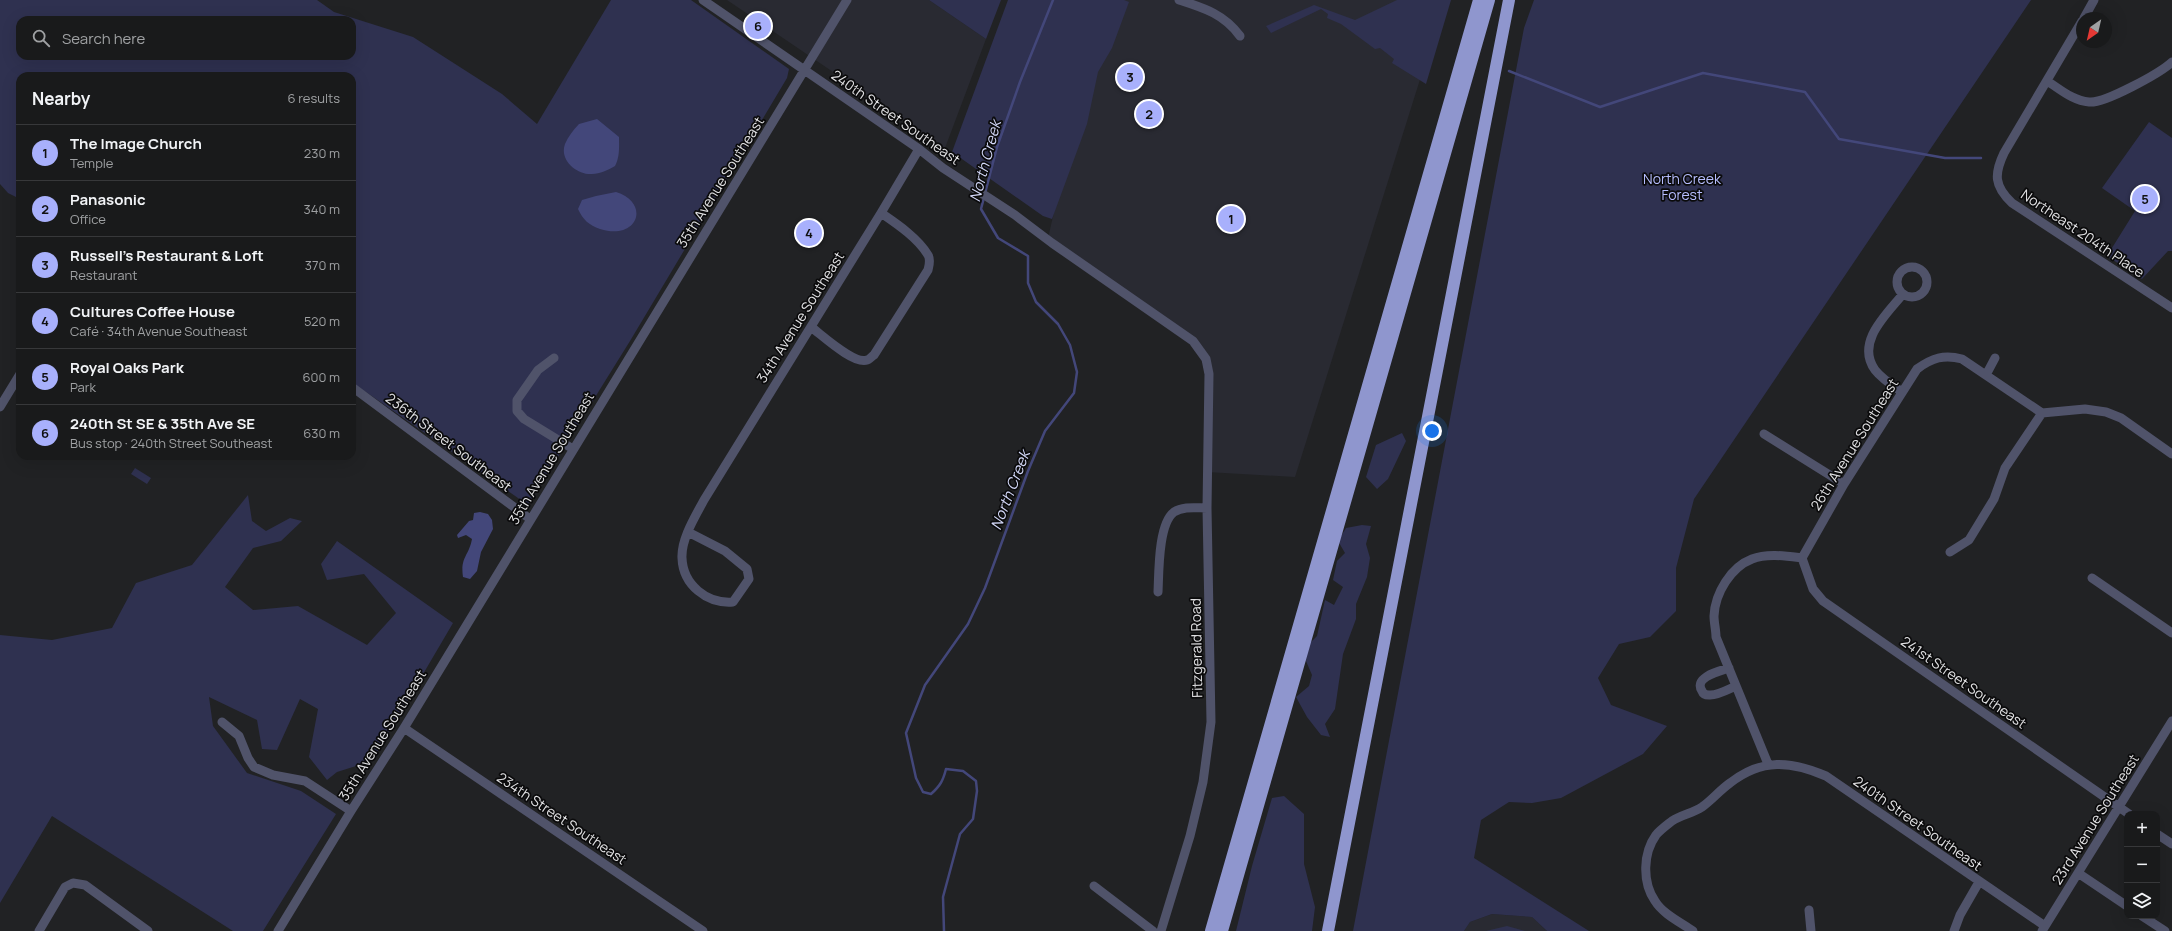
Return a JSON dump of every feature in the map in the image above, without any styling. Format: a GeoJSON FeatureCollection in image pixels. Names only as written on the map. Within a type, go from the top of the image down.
{"type":"FeatureCollection","features":[{"type":"Feature","properties":{"kind":"highway"},"geometry":{"type":"LineString","coordinates":[[1211,931],[1411,242],[1479,0]]}},
{"type":"Feature","properties":{"kind":"highway"},"geometry":{"type":"LineString","coordinates":[[1223,926],[1489,0]]}},
{"type":"Feature","properties":{"kind":"highway"},"geometry":{"type":"LineString","coordinates":[[1321,931],[1487,68],[1502,0]]}},
{"type":"Feature","properties":{"kind":"highway"},"geometry":{"type":"LineString","coordinates":[[1328,931],[1509,0]]}},
{"type":"Feature","properties":{"kind":"highway"},"geometry":{"type":"LineString","coordinates":[[1411,242],[1422,232]]}},
{"type":"Feature","properties":{"kind":"highway"},"geometry":{"type":"LineString","coordinates":[[1218,906],[1223,926]]}},
{"type":"Feature","properties":{"kind":"street","name":"240th Street Southeast"},"geometry":{"type":"LineString","coordinates":[[703,0],[969,185],[994,200],[1052,243],[1180,332],[1201,349],[1206,359]]}},
{"type":"Feature","properties":{"kind":"street","name":"35th Avenue Southeast"},"geometry":{"type":"LineString","coordinates":[[278,931],[351,811],[404,728],[847,0]]}},
{"type":"Feature","properties":{"kind":"street"},"geometry":{"type":"LineString","coordinates":[[1179,0],[1212,11],[1225,19],[1240,36]]}},
{"type":"Feature","properties":{"kind":"street"},"geometry":{"type":"LineString","coordinates":[[2087,12],[2094,0]]}},
{"type":"Feature","properties":{"kind":"street"},"geometry":{"type":"LineString","coordinates":[[2076,31],[2047,81],[2075,98],[2090,103],[2148,80],[2172,62]]}},
{"type":"Feature","properties":{"kind":"street","name":"Northeast 204th Place"},"geometry":{"type":"LineString","coordinates":[[2047,81],[1997,168],[1998,184],[2003,196],[2172,308]]}},
{"type":"Feature","properties":{"kind":"street","name":"34th Avenue Southeast"},"geometry":{"type":"LineString","coordinates":[[688,532],[724,551],[747,569],[749,579],[732,602],[709,599],[694,586],[686,572],[682,559],[688,532],[704,500],[919,149]]}},
{"type":"Feature","properties":{"kind":"street"},"geometry":{"type":"LineString","coordinates":[[811,327],[846,353],[858,360],[867,360],[874,355],[928,270],[930,261],[929,255],[905,230],[881,213]]}},
{"type":"Feature","properties":{"kind":"street"},"geometry":{"type":"LineString","coordinates":[[1902,392],[1875,369],[1869,351],[1869,341],[1875,329],[1903,294]]}},
{"type":"Feature","properties":{"kind":"street","name":"26th Avenue Southeast"},"geometry":{"type":"LineString","coordinates":[[1802,558],[1844,484],[1917,369],[1928,361],[1940,356],[1951,356],[1962,360],[1986,375]]}},
{"type":"Feature","properties":{"kind":"street"},"geometry":{"type":"LineString","coordinates":[[554,358],[538,370],[517,400],[517,411],[524,419],[573,449]]}},
{"type":"Feature","properties":{"kind":"street"},"geometry":{"type":"LineString","coordinates":[[1995,358],[1986,375],[2042,413],[2085,409],[2106,412],[2121,418],[2172,454]]}},
{"type":"Feature","properties":{"kind":"street","name":"Fitzgerald Road"},"geometry":{"type":"LineString","coordinates":[[1161,931],[1190,836],[1209,749],[1211,722],[1206,508],[1209,374],[1206,359]]}},
{"type":"Feature","properties":{"kind":"street"},"geometry":{"type":"LineString","coordinates":[[0,408],[3,395],[16,379]]}},
{"type":"Feature","properties":{"kind":"street","name":"236th Street Southeast"},"geometry":{"type":"LineString","coordinates":[[356,390],[530,519]]}},
{"type":"Feature","properties":{"kind":"street"},"geometry":{"type":"LineString","coordinates":[[1950,552],[1969,540],[1994,499],[2005,468],[2042,413]]}},
{"type":"Feature","properties":{"kind":"street"},"geometry":{"type":"LineString","coordinates":[[1764,434],[1844,484]]}},
{"type":"Feature","properties":{"kind":"street"},"geometry":{"type":"LineString","coordinates":[[1158,592],[1164,528],[1168,518],[1174,512],[1184,508],[1206,508]]}},
{"type":"Feature","properties":{"kind":"street"},"geometry":{"type":"LineString","coordinates":[[1693,931],[1665,911],[1655,901],[1647,884],[1645,866],[1649,851],[1656,835],[1674,820],[1702,807],[1730,783],[1752,770],[1768,764],[1716,637],[1714,615],[1719,596],[1727,580],[1737,567],[1753,558],[1776,555],[1802,558]]}},
{"type":"Feature","properties":{"kind":"street","name":"241st Street Southeast"},"geometry":{"type":"LineString","coordinates":[[1802,558],[1813,589],[1823,601],[2124,811]]}},
{"type":"Feature","properties":{"kind":"street"},"geometry":{"type":"LineString","coordinates":[[2092,578],[2172,633]]}},
{"type":"Feature","properties":{"kind":"street"},"geometry":{"type":"LineString","coordinates":[[1729,668],[1704,678],[1701,683],[1701,689],[1705,694],[1711,696],[1736,686]]}},
{"type":"Feature","properties":{"kind":"street","name":"23rd Avenue Southeast"},"geometry":{"type":"LineString","coordinates":[[2043,928],[2120,808],[2172,721]]}},
{"type":"Feature","properties":{"kind":"street"},"geometry":{"type":"LineString","coordinates":[[222,722],[239,736],[248,758],[254,767],[273,775],[305,781],[351,811]]}},
{"type":"Feature","properties":{"kind":"street","name":"234th Street Southeast"},"geometry":{"type":"LineString","coordinates":[[404,728],[702,931]]}},
{"type":"Feature","properties":{"kind":"street","name":"240th Street Southeast"},"geometry":{"type":"LineString","coordinates":[[1768,764],[1800,766],[1826,776],[2043,928]]}},
{"type":"Feature","properties":{"kind":"street"},"geometry":{"type":"LineString","coordinates":[[2160,836],[2172,844]]}},
{"type":"Feature","properties":{"kind":"street"},"geometry":{"type":"LineString","coordinates":[[2078,873],[2124,904]]}},
{"type":"Feature","properties":{"kind":"street"},"geometry":{"type":"LineString","coordinates":[[1954,931],[1960,915],[1979,882]]}},
{"type":"Feature","properties":{"kind":"street"},"geometry":{"type":"LineString","coordinates":[[40,931],[65,886],[73,883],[85,885],[148,931]]}},
{"type":"Feature","properties":{"kind":"street"},"geometry":{"type":"LineString","coordinates":[[1094,886],[1154,931]]}},
{"type":"Feature","properties":{"kind":"street"},"geometry":{"type":"LineString","coordinates":[[1809,910],[1812,931]]}},
{"type":"Feature","properties":{"kind":"street"},"geometry":{"type":"LineString","coordinates":[[2147,919],[2165,931]]}},
{"type":"Feature","properties":{"kind":"shaded area"},"geometry":{"type":"Polygon","coordinates":[[[727,0],[929,0],[986,39],[945,148],[727,0]]]}},
{"type":"Feature","properties":{"kind":"shaded area"},"geometry":{"type":"Polygon","coordinates":[[[1103,0],[1445,0],[1295,477],[1207,472],[1209,374],[1201,349],[1048,238],[1103,0]]]}},
{"type":"Feature","properties":{"kind":"shaded area"},"geometry":{"type":"Polygon","coordinates":[[[597,119],[619,137],[617,163],[615,166],[601,173],[586,174],[575,169],[567,161],[564,150],[565,144],[579,124],[597,119]]]}},
{"type":"Feature","properties":{"kind":"shaded area"},"geometry":{"type":"Polygon","coordinates":[[[616,192],[627,197],[634,204],[636,212],[635,219],[631,225],[623,230],[613,231],[600,229],[584,219],[578,209],[582,200],[616,192]]]}},
{"type":"Feature","properties":{"kind":"shaded area"},"geometry":{"type":"Polygon","coordinates":[[[480,512],[488,514],[492,520],[493,529],[481,552],[477,571],[470,579],[463,577],[462,570],[472,539],[466,535],[458,538],[457,535],[469,521],[473,520],[474,513],[480,512]]]}},
{"type":"Feature","properties":{"kind":"shaded area"},"geometry":{"type":"Polygon","coordinates":[[[1492,914],[1532,917],[1547,931],[1464,931],[1470,922],[1492,914]]]}},
{"type":"Feature","properties":{"kind":"green space"},"geometry":{"type":"Polygon","coordinates":[[[0,0],[317,0],[334,12],[347,16],[16,16],[16,60],[356,60],[356,19],[413,37],[502,94],[537,124],[611,0],[691,0],[789,69],[787,78],[630,341],[528,505],[366,392],[356,388],[356,72],[16,72],[16,197],[8,193],[0,184],[0,0]]]}},
{"type":"Feature","properties":{"kind":"green space"},"geometry":{"type":"Polygon","coordinates":[[[929,0],[1001,0],[986,39],[929,0]]]}},
{"type":"Feature","properties":{"kind":"green space"},"geometry":{"type":"Polygon","coordinates":[[[1008,0],[1124,0],[1129,2],[1112,48],[1098,72],[1087,124],[1052,219],[1043,216],[952,152],[1008,0]]]}},
{"type":"Feature","properties":{"kind":"green space"},"geometry":{"type":"Polygon","coordinates":[[[1397,0],[1451,0],[1426,84],[1392,63],[1394,59],[1380,48],[1375,49],[1341,24],[1327,18],[1328,14],[1321,9],[1271,33],[1266,26],[1314,5],[1355,20],[1397,0]]]}},
{"type":"Feature","properties":{"kind":"green space","name":"North Creek Forest"},"geometry":{"type":"Polygon","coordinates":[[[1534,0],[2031,0],[1694,499],[1676,568],[1676,611],[1650,637],[1619,644],[1598,678],[1611,705],[1667,726],[1643,754],[1561,798],[1532,803],[1509,802],[1481,820],[1474,858],[1589,931],[1547,931],[1532,917],[1492,914],[1470,922],[1464,931],[1353,931],[1524,28],[1534,0]]]}},
{"type":"Feature","properties":{"kind":"green space"},"geometry":{"type":"Polygon","coordinates":[[[2149,122],[2172,138],[2172,251],[2168,251],[2142,279],[2107,256],[2135,211],[2102,188],[2149,122]]]}},
{"type":"Feature","properties":{"kind":"green space"},"geometry":{"type":"Polygon","coordinates":[[[1402,433],[1406,441],[1388,479],[1377,489],[1366,477],[1376,445],[1402,433]]]}},
{"type":"Feature","properties":{"kind":"green space"},"geometry":{"type":"Polygon","coordinates":[[[135,468],[151,478],[147,484],[131,474],[135,468]]]}},
{"type":"Feature","properties":{"kind":"green space"},"geometry":{"type":"Polygon","coordinates":[[[248,495],[252,521],[266,531],[290,518],[302,521],[281,541],[253,548],[225,587],[253,610],[298,606],[367,645],[396,613],[364,574],[327,580],[321,564],[337,541],[453,623],[372,761],[337,772],[327,780],[309,757],[318,709],[300,699],[277,750],[262,749],[257,720],[209,697],[213,726],[247,773],[301,791],[336,814],[263,931],[233,931],[52,816],[0,903],[0,635],[52,640],[112,628],[136,583],[192,565],[248,495]]]}},
{"type":"Feature","properties":{"kind":"green space"},"geometry":{"type":"Polygon","coordinates":[[[1362,525],[1371,526],[1366,544],[1370,558],[1367,577],[1356,604],[1356,619],[1343,654],[1335,709],[1325,724],[1330,737],[1321,735],[1307,717],[1296,697],[1309,686],[1312,675],[1306,661],[1307,646],[1317,636],[1325,600],[1334,605],[1343,587],[1333,580],[1337,561],[1345,553],[1338,541],[1346,528],[1362,525]]]}},
{"type":"Feature","properties":{"kind":"green space"},"geometry":{"type":"Polygon","coordinates":[[[1284,796],[1304,814],[1304,864],[1315,907],[1312,931],[1236,931],[1252,866],[1272,798],[1284,796]]]}},
{"type":"Feature","properties":{"kind":"green space"},"geometry":{"type":"Polygon","coordinates":[[[1507,926],[1525,931],[1486,931],[1507,926]]]}},
{"type":"Feature","properties":{"kind":"waterway","name":"North Creek"},"geometry":{"type":"LineString","coordinates":[[944,931],[943,897],[960,834],[973,819],[977,791],[976,781],[963,771],[946,769],[939,786],[931,794],[923,792],[916,778],[906,733],[925,685],[968,624],[985,588],[1028,471],[1045,431],[1074,393],[1077,372],[1070,345],[1058,324],[1036,302],[1028,283],[1028,256],[998,238],[981,209],[997,147],[1020,82],[1053,0]]}},
{"type":"Feature","properties":{"kind":"waterway"},"geometry":{"type":"LineString","coordinates":[[1509,71],[1600,107],[1703,73],[1805,92],[1839,139],[1945,158],[1981,158]]}},
{"type":"Feature","properties":{"kind":"place","name":"240th St SE & 35th Ave SE"},"geometry":{"type":"Point","coordinates":[758,26]}},
{"type":"Feature","properties":{"kind":"place","name":"Russell's Restaurant & Loft"},"geometry":{"type":"Point","coordinates":[1130,77]}},
{"type":"Feature","properties":{"kind":"place","name":"Panasonic"},"geometry":{"type":"Point","coordinates":[1149,114]}},
{"type":"Feature","properties":{"kind":"place","name":"Royal Oaks Park"},"geometry":{"type":"Point","coordinates":[2145,199]}},
{"type":"Feature","properties":{"kind":"place","name":"The Image Church"},"geometry":{"type":"Point","coordinates":[1231,219]}},
{"type":"Feature","properties":{"kind":"place","name":"Cultures Coffee House"},"geometry":{"type":"Point","coordinates":[809,233]}}]}
